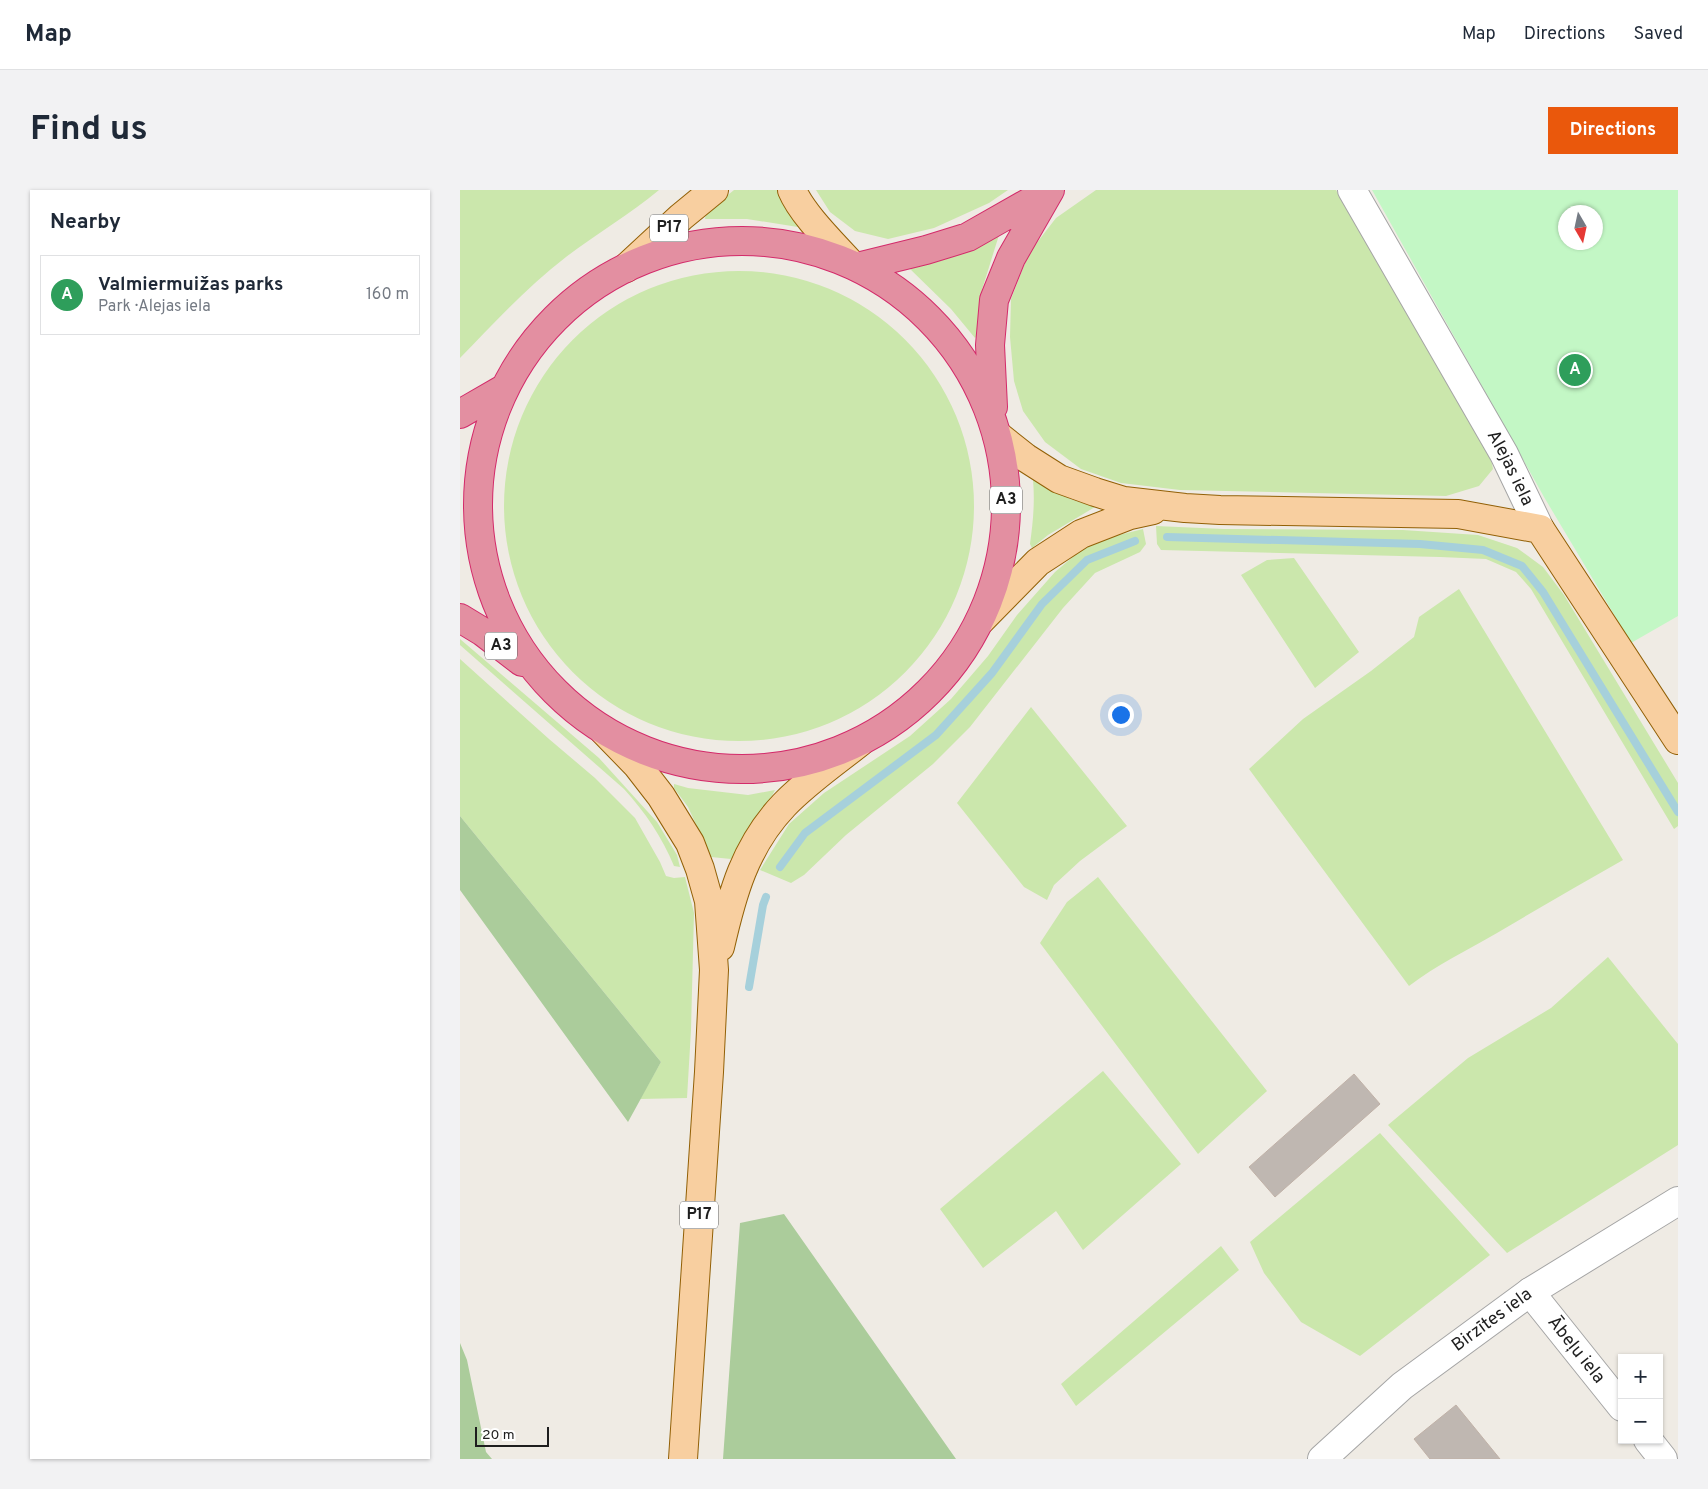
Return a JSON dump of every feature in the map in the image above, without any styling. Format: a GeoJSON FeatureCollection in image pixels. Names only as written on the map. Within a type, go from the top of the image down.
{"type":"FeatureCollection","features":[{"type":"Feature","properties":{"kind":"highway","name":"A3"},"geometry":{"type":"LineString","coordinates":[[854,265],[952,243],[993,223],[1050,190]]}},
{"type":"Feature","properties":{"kind":"highway","name":"A3"},"geometry":{"type":"LineString","coordinates":[[460,618],[483,632],[540,676],[570,706],[603,730],[637,748],[664,757],[711,768],[749,769],[787,766],[825,756],[860,742],[890,724],[917,703],[942,678],[962,651],[980,621],[994,586],[1003,548],[1007,510],[1005,472],[996,430],[990,345],[994,300],[1011,258],[1050,190]]}},
{"type":"Feature","properties":{"kind":"highway","name":"A3"},"geometry":{"type":"LineString","coordinates":[[540,676],[520,649],[503,619],[490,587],[482,554],[478,520],[479,478],[483,453],[492,420],[505,388],[528,351],[544,330],[568,306],[596,285],[626,268],[669,251],[715,242],[761,241],[807,249],[854,265],[894,289],[927,316],[956,349],[978,386],[996,430]]}},
{"type":"Feature","properties":{"kind":"highway","name":"A3"},"geometry":{"type":"LineString","coordinates":[[460,414],[505,388]]}},
{"type":"Feature","properties":{"kind":"main road","name":"P17"},"geometry":{"type":"LineString","coordinates":[[626,268],[681,217],[714,190]]}},
{"type":"Feature","properties":{"kind":"main road"},"geometry":{"type":"LineString","coordinates":[[792,190],[811,218],[854,265]]}},
{"type":"Feature","properties":{"kind":"main road"},"geometry":{"type":"LineString","coordinates":[[996,430],[1026,458],[1059,479],[1124,501],[1185,508],[1458,514],[1540,528]]}},
{"type":"Feature","properties":{"kind":"main road"},"geometry":{"type":"LineString","coordinates":[[980,621],[1038,562],[1081,534],[1130,515],[1185,508]]}},
{"type":"Feature","properties":{"kind":"main road","name":"Alejas iela"},"geometry":{"type":"LineString","coordinates":[[1540,528],[1678,740]]}},
{"type":"Feature","properties":{"kind":"main road","name":"P17"},"geometry":{"type":"LineString","coordinates":[[603,730],[637,765],[661,796],[690,843],[700,868],[709,901],[714,970],[683,1459]]}},
{"type":"Feature","properties":{"kind":"main road","name":"P17"},"geometry":{"type":"LineString","coordinates":[[714,970],[731,899],[741,872],[759,838],[783,806],[804,786],[860,742]]}},
{"type":"Feature","properties":{"kind":"street","name":"Alejas iela"},"geometry":{"type":"LineString","coordinates":[[1352,190],[1504,454],[1540,528]]}},
{"type":"Feature","properties":{"kind":"street","name":"Birzītes iela"},"geometry":{"type":"LineString","coordinates":[[1322,1459],[1402,1386],[1530,1292],[1678,1201]]}},
{"type":"Feature","properties":{"kind":"street","name":"Ābeļu iela"},"geometry":{"type":"LineString","coordinates":[[1530,1292],[1618,1402]]}},
{"type":"Feature","properties":{"kind":"street"},"geometry":{"type":"LineString","coordinates":[[1651,1444],[1663,1459]]}},
{"type":"Feature","properties":{"kind":"green space"},"geometry":{"type":"Polygon","coordinates":[[[460,190],[659,190],[552,269],[511,306],[460,358],[460,190]]]}},
{"type":"Feature","properties":{"kind":"green space"},"geometry":{"type":"Polygon","coordinates":[[[734,190],[780,190],[804,228],[747,219],[705,219],[706,213],[734,190]]]}},
{"type":"Feature","properties":{"kind":"green space"},"geometry":{"type":"Polygon","coordinates":[[[816,190],[1008,190],[989,203],[934,228],[888,239],[855,231],[830,212],[816,190]]]}},
{"type":"Feature","properties":{"kind":"green space"},"geometry":{"type":"Polygon","coordinates":[[[1096,190],[1336,190],[1490,454],[1493,469],[1479,486],[1446,496],[1180,490],[1121,483],[1081,469],[1045,442],[1023,411],[1014,381],[1010,337],[1011,299],[1029,253],[1056,218],[1096,190]]]}},
{"type":"Feature","properties":{"kind":"green space"},"geometry":{"type":"Polygon","coordinates":[[[1372,190],[1678,190],[1678,616],[1631,643],[1544,497],[1372,190]]]}},
{"type":"Feature","properties":{"kind":"green space"},"geometry":{"type":"Polygon","coordinates":[[[999,235],[980,296],[978,334],[975,338],[951,309],[908,267],[932,263],[955,256],[999,235]]]}},
{"type":"Feature","properties":{"kind":"green space"},"geometry":{"type":"Polygon","coordinates":[[[739,271],[785,275],[829,288],[870,310],[906,339],[935,375],[957,416],[970,460],[974,506],[970,552],[957,596],[935,637],[906,673],[870,702],[829,724],[785,737],[739,741],[693,737],[649,724],[608,702],[572,673],[543,637],[521,596],[508,552],[504,506],[508,460],[521,416],[543,375],[572,339],[608,310],[649,288],[693,275],[739,271]]]}},
{"type":"Feature","properties":{"kind":"green space"},"geometry":{"type":"Polygon","coordinates":[[[1035,477],[1070,499],[1095,507],[1048,535],[1032,548],[1030,544],[1034,496],[1033,480],[1035,477]]]}},
{"type":"Feature","properties":{"kind":"green space"},"geometry":{"type":"Polygon","coordinates":[[[1156,526],[1224,529],[1403,530],[1478,535],[1517,548],[1543,567],[1564,595],[1678,783],[1678,826],[1674,829],[1531,589],[1516,572],[1486,559],[1161,550],[1157,544],[1156,526]]]}},
{"type":"Feature","properties":{"kind":"green space"},"geometry":{"type":"Polygon","coordinates":[[[1143,529],[1146,544],[1140,552],[1095,573],[1063,608],[970,727],[933,764],[846,835],[804,875],[791,883],[760,870],[789,824],[824,793],[910,736],[951,699],[988,656],[1017,615],[1055,572],[1081,550],[1111,537],[1143,529]]]}},
{"type":"Feature","properties":{"kind":"green space"},"geometry":{"type":"Polygon","coordinates":[[[1294,558],[1359,652],[1315,688],[1241,575],[1267,560],[1294,558]]]}},
{"type":"Feature","properties":{"kind":"green space"},"geometry":{"type":"Polygon","coordinates":[[[1459,589],[1623,860],[1441,964],[1409,986],[1249,769],[1303,719],[1371,671],[1414,637],[1419,617],[1459,589]]]}},
{"type":"Feature","properties":{"kind":"green space"},"geometry":{"type":"Polygon","coordinates":[[[460,639],[599,758],[657,822],[677,855],[680,867],[674,866],[652,825],[624,789],[460,645],[460,639]]]}},
{"type":"Feature","properties":{"kind":"green space"},"geometry":{"type":"Polygon","coordinates":[[[460,659],[595,778],[635,818],[666,876],[674,878],[685,877],[694,913],[687,1098],[640,1099],[661,1062],[460,816],[460,659]]]}},
{"type":"Feature","properties":{"kind":"green space"},"geometry":{"type":"Polygon","coordinates":[[[1031,707],[1127,826],[1080,861],[1054,885],[1047,900],[1024,887],[957,803],[1031,707]]]}},
{"type":"Feature","properties":{"kind":"green space"},"geometry":{"type":"Polygon","coordinates":[[[674,784],[688,788],[748,795],[775,790],[731,859],[711,857],[688,807],[674,788],[674,784]]]}},
{"type":"Feature","properties":{"kind":"green space"},"geometry":{"type":"Polygon","coordinates":[[[460,816],[661,1062],[628,1122],[460,890],[460,816]]]}},
{"type":"Feature","properties":{"kind":"green space"},"geometry":{"type":"Polygon","coordinates":[[[1098,877],[1267,1091],[1198,1154],[1040,943],[1067,902],[1098,877]]]}},
{"type":"Feature","properties":{"kind":"green space"},"geometry":{"type":"Polygon","coordinates":[[[1608,957],[1678,1044],[1678,1145],[1507,1253],[1388,1125],[1468,1058],[1551,1008],[1608,957]]]}},
{"type":"Feature","properties":{"kind":"green space"},"geometry":{"type":"Polygon","coordinates":[[[1103,1071],[1181,1164],[1083,1250],[1056,1211],[983,1268],[940,1209],[1103,1071]]]}},
{"type":"Feature","properties":{"kind":"green space"},"geometry":{"type":"Polygon","coordinates":[[[1380,1133],[1490,1255],[1360,1356],[1301,1322],[1264,1273],[1250,1242],[1380,1133]]]}},
{"type":"Feature","properties":{"kind":"green space"},"geometry":{"type":"Polygon","coordinates":[[[784,1214],[956,1459],[723,1459],[740,1223],[784,1214]]]}},
{"type":"Feature","properties":{"kind":"green space"},"geometry":{"type":"Polygon","coordinates":[[[1221,1246],[1239,1270],[1076,1406],[1061,1384],[1221,1246]]]}},
{"type":"Feature","properties":{"kind":"green space"},"geometry":{"type":"Polygon","coordinates":[[[460,1343],[467,1360],[486,1452],[492,1459],[460,1459],[460,1343]]]}},
{"type":"Feature","properties":{"kind":"building"},"geometry":{"type":"Polygon","coordinates":[[[1354,1074],[1380,1104],[1275,1197],[1249,1167],[1354,1074]]]}},
{"type":"Feature","properties":{"kind":"building"},"geometry":{"type":"Polygon","coordinates":[[[1456,1405],[1500,1459],[1430,1459],[1414,1439],[1456,1405]]]}},
{"type":"Feature","properties":{"kind":"waterway"},"geometry":{"type":"LineString","coordinates":[[1167,537],[1420,544],[1483,550],[1522,566],[1543,592],[1678,812]]}},
{"type":"Feature","properties":{"kind":"waterway"},"geometry":{"type":"LineString","coordinates":[[780,867],[805,833],[936,735],[992,673],[1042,604],[1087,560],[1135,541]]}},
{"type":"Feature","properties":{"kind":"waterway"},"geometry":{"type":"LineString","coordinates":[[749,987],[766,897]]}},
{"type":"Feature","properties":{"kind":"place","name":"Valmiermuižas parks"},"geometry":{"type":"Point","coordinates":[1575,370]}}]}
